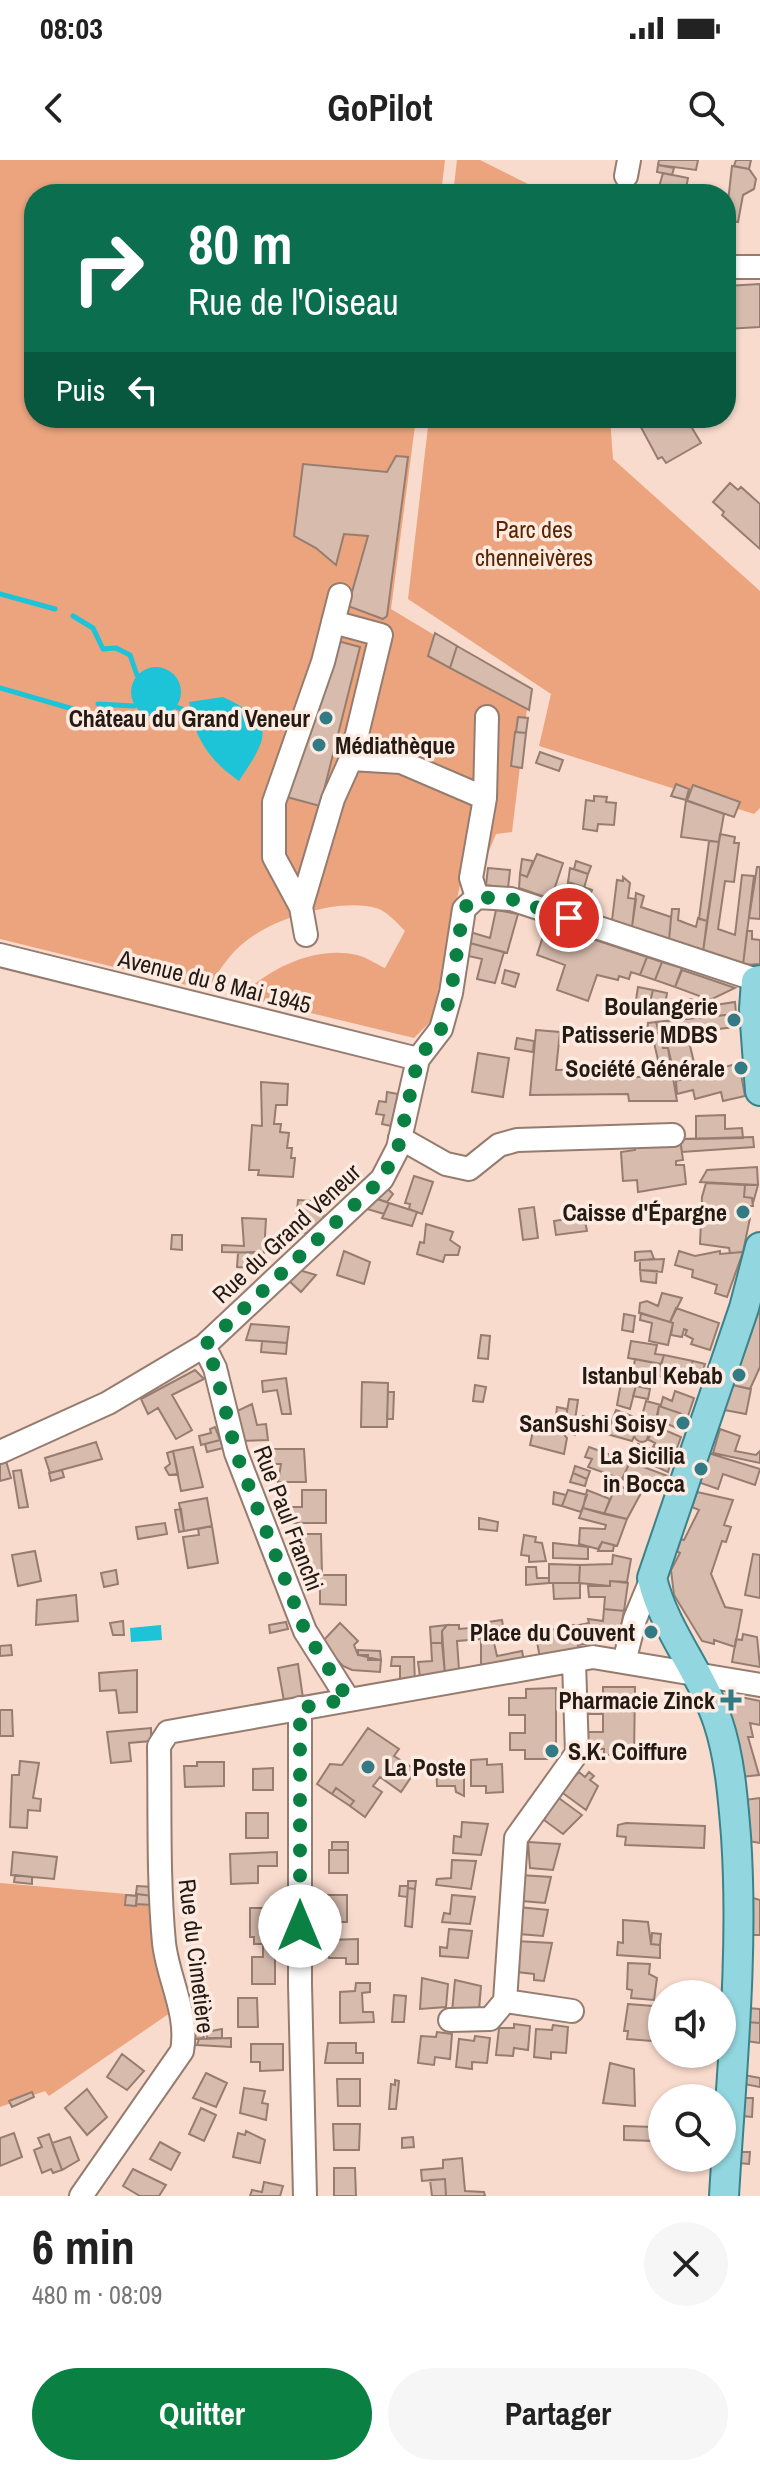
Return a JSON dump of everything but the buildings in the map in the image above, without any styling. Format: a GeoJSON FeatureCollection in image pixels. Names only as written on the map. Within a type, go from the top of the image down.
{"type":"FeatureCollection","features":[{"type":"Feature","properties":{"kind":"main road"},"geometry":{"type":"LineString","coordinates":[[759,981],[754,1009],[760,1091]]}},
{"type":"Feature","properties":{"kind":"main road"},"geometry":{"type":"LineString","coordinates":[[724,2196],[740,1883],[733,1801],[718,1721],[697,1673],[658,1604],[652,1578],[744,1308],[760,1247]]}},
{"type":"Feature","properties":{"kind":"street"},"geometry":{"type":"LineString","coordinates":[[736,267],[760,267]]}},
{"type":"Feature","properties":{"kind":"street"},"geometry":{"type":"LineString","coordinates":[[306,935],[301,907],[274,857],[274,802],[323,662],[340,595]]}},
{"type":"Feature","properties":{"kind":"street"},"geometry":{"type":"LineString","coordinates":[[301,907],[333,799],[351,759],[381,635],[333,622]]}},
{"type":"Feature","properties":{"kind":"street"},"geometry":{"type":"LineString","coordinates":[[487,717],[485,798],[471,878],[477,897],[511,899],[759,981]]}},
{"type":"Feature","properties":{"kind":"street"},"geometry":{"type":"LineString","coordinates":[[351,759],[401,762],[485,798]]}},
{"type":"Feature","properties":{"kind":"street","name":"Rue du Grand Veneur"},"geometry":{"type":"LineString","coordinates":[[0,1452],[108,1403],[204,1346],[382,1179],[400,1138],[418,1059],[441,1029],[451,993],[464,909],[477,897]]}},
{"type":"Feature","properties":{"kind":"street","name":"Avenue du 8 Mai 1945"},"geometry":{"type":"LineString","coordinates":[[0,955],[418,1059]]}},
{"type":"Feature","properties":{"kind":"street"},"geometry":{"type":"LineString","coordinates":[[400,1138],[446,1164],[469,1169],[499,1145],[517,1140],[673,1135]]}},
{"type":"Feature","properties":{"kind":"street","name":"Rue Paul Franchi"},"geometry":{"type":"LineString","coordinates":[[204,1346],[215,1368],[236,1453],[301,1622],[317,1654],[348,1699]]}},
{"type":"Feature","properties":{"kind":"street"},"geometry":{"type":"LineString","coordinates":[[624,1662],[635,1619],[652,1578]]}},
{"type":"Feature","properties":{"kind":"street","name":"Rue du Cimetière"},"geometry":{"type":"LineString","coordinates":[[81,2196],[182,2051],[185,2032],[165,1947],[159,1746],[168,1732],[593,1657],[760,1685]]}},
{"type":"Feature","properties":{"kind":"street"},"geometry":{"type":"LineString","coordinates":[[450,2020],[490,2019],[505,2001],[516,1838],[577,1753],[574,1662]]}},
{"type":"Feature","properties":{"kind":"street"},"geometry":{"type":"LineString","coordinates":[[300,1708],[300,1984],[305,2196]]}},
{"type":"Feature","properties":{"kind":"street"},"geometry":{"type":"LineString","coordinates":[[505,2001],[572,2011]]}},
{"type":"Feature","properties":{"kind":"green space"},"geometry":{"type":"Polygon","coordinates":[[[0,160],[445,160],[442,184],[24,184],[24,428],[415,428],[391,609],[529,692],[512,832],[496,834],[483,865],[461,880],[432,1020],[414,1038],[257,1000],[252,986],[287,964],[315,955],[357,955],[385,968],[405,931],[388,914],[376,908],[326,908],[273,925],[234,952],[207,990],[0,939],[0,160]]]}},
{"type":"Feature","properties":{"kind":"green space"},"geometry":{"type":"Polygon","coordinates":[[[457,160],[480,160],[528,184],[454,184],[457,160]]]}},
{"type":"Feature","properties":{"kind":"green space","name":"Parc des chenneivères"},"geometry":{"type":"Polygon","coordinates":[[[428,428],[611,428],[613,459],[760,591],[760,808],[754,814],[539,746],[551,694],[408,599],[428,428]]]}},
{"type":"Feature","properties":{"kind":"green space"},"geometry":{"type":"Polygon","coordinates":[[[0,1883],[138,1895],[138,1904],[153,1905],[170,2013],[49,2096],[45,2091],[0,2107],[0,1883]]]}},
{"type":"Feature","properties":{"kind":"water"},"geometry":{"type":"Polygon","coordinates":[[[146,668],[166,668],[180,682],[180,702],[166,716],[146,716],[132,702],[132,682],[146,668]]]}},
{"type":"Feature","properties":{"kind":"water"},"geometry":{"type":"Polygon","coordinates":[[[223,697],[253,715],[260,723],[262,732],[256,753],[239,781],[211,756],[199,737],[191,715],[189,702],[223,697]]]}},
{"type":"Feature","properties":{"kind":"water"},"geometry":{"type":"Polygon","coordinates":[[[161,1625],[162,1640],[131,1642],[130,1628],[161,1625]]]}},
{"type":"Feature","properties":{"kind":"waterway"},"geometry":{"type":"LineString","coordinates":[[0,594],[55,609]]}},
{"type":"Feature","properties":{"kind":"waterway"},"geometry":{"type":"LineString","coordinates":[[73,616],[93,628],[103,649],[116,648],[130,655],[137,675]]}},
{"type":"Feature","properties":{"kind":"waterway"},"geometry":{"type":"LineString","coordinates":[[0,688],[73,709]]}},
{"type":"Feature","properties":{"kind":"waterway"},"geometry":{"type":"LineString","coordinates":[[98,704],[134,706]]}},
{"type":"Feature","properties":{"kind":"waterway"},"geometry":{"type":"LineString","coordinates":[[176,707],[191,712]]}},
{"type":"Feature","properties":{"kind":"place","name":"Château du Grand Veneur"},"geometry":{"type":"Point","coordinates":[326,718]}},
{"type":"Feature","properties":{"kind":"place","name":"Médiathèque"},"geometry":{"type":"Point","coordinates":[319,745]}},
{"type":"Feature","properties":{"kind":"place","name":"Boulangerie Patisserie MDBS"},"geometry":{"type":"Point","coordinates":[734,1020]}},
{"type":"Feature","properties":{"kind":"place","name":"Société Générale"},"geometry":{"type":"Point","coordinates":[741,1068]}},
{"type":"Feature","properties":{"kind":"place","name":"Caisse d'Épargne"},"geometry":{"type":"Point","coordinates":[743,1212]}},
{"type":"Feature","properties":{"kind":"place","name":"Istanbul Kebab"},"geometry":{"type":"Point","coordinates":[739,1375]}},
{"type":"Feature","properties":{"kind":"place","name":"SanSushi Soisy"},"geometry":{"type":"Point","coordinates":[683,1423]}},
{"type":"Feature","properties":{"kind":"place","name":"La Sicilia in Bocca"},"geometry":{"type":"Point","coordinates":[701,1469]}},
{"type":"Feature","properties":{"kind":"place","name":"Place du Couvent"},"geometry":{"type":"Point","coordinates":[651,1632]}},
{"type":"Feature","properties":{"kind":"place","name":"Pharmacie Zinck"},"geometry":{"type":"Point","coordinates":[731,1700]}},
{"type":"Feature","properties":{"kind":"place","name":"S.K. Coiffure"},"geometry":{"type":"Point","coordinates":[552,1751]}},
{"type":"Feature","properties":{"kind":"place","name":"La Poste"},"geometry":{"type":"Point","coordinates":[368,1767]}},
{"type":"Feature","properties":{"kind":"route"},"geometry":{"type":"LineString","coordinates":[[300,1926],[300,1708],[348,1699],[305,1631],[236,1453],[215,1368],[204,1346],[382,1179],[398,1148],[418,1059],[441,1029],[451,993],[462,917],[467,904],[477,897],[511,899],[569,918]]}}]}
